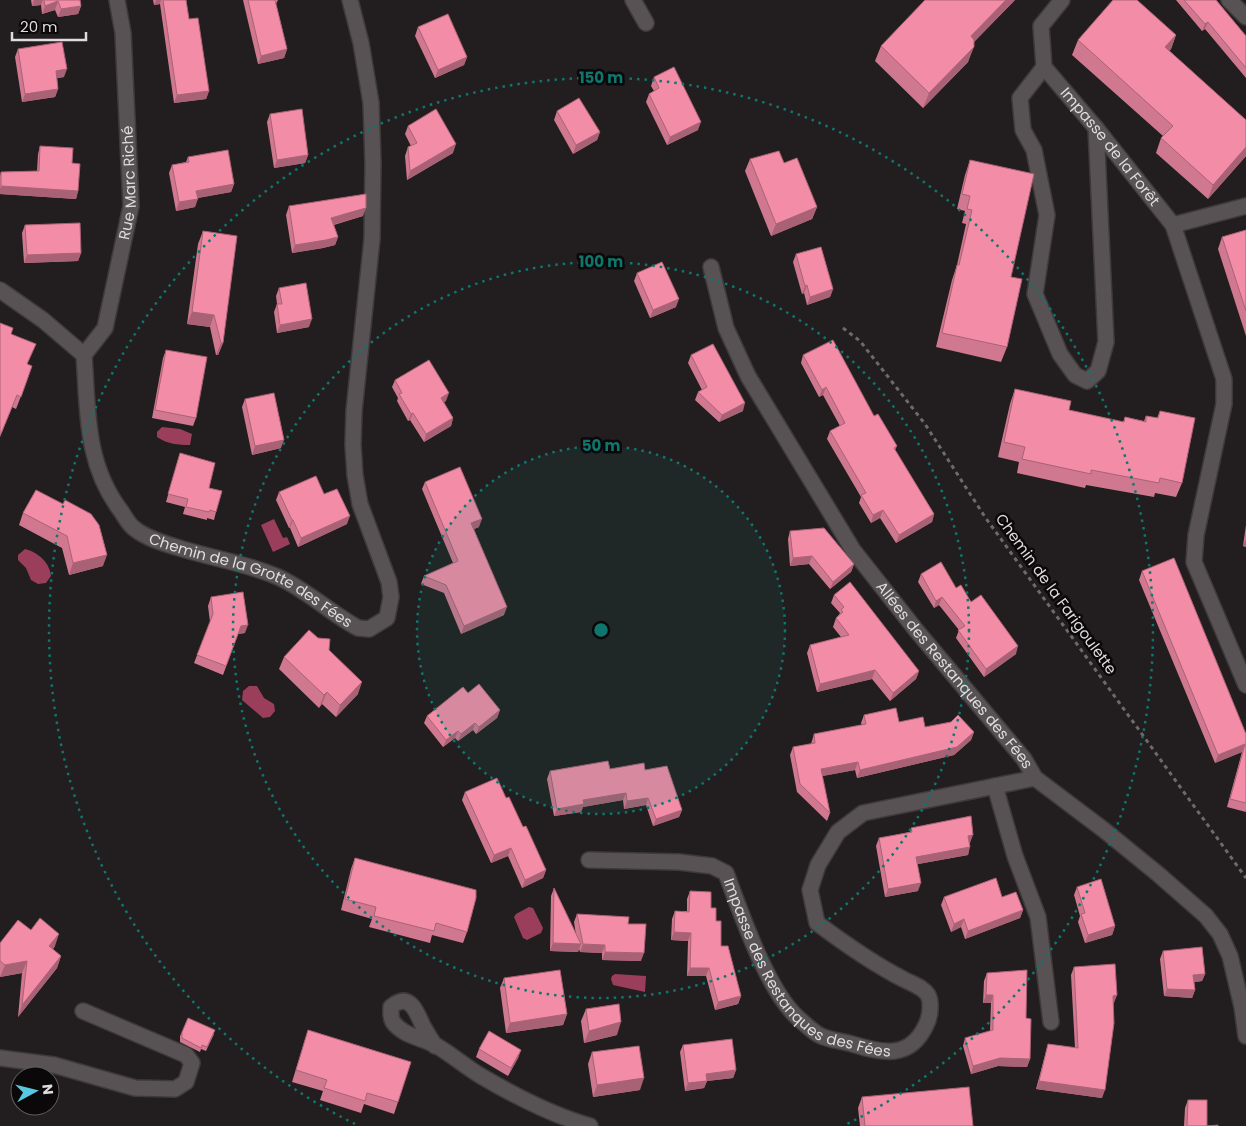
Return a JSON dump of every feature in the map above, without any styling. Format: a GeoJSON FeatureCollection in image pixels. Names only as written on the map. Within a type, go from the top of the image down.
{"type":"FeatureCollection","features":[{"type":"Feature","properties":{"kind":"street","name":"Rue Marc Riché"},"geometry":{"type":"LineString","coordinates":[[84,355],[105,328],[130,206],[123,34],[117,0]]}},
{"type":"Feature","properties":{"kind":"street","name":"Chemin de la Grotte des Fées"},"geometry":{"type":"LineString","coordinates":[[84,355],[91,444],[102,482],[134,529],[155,540],[175,547],[278,577],[299,588],[358,628],[369,629],[387,618],[392,596],[389,582],[360,504],[355,475],[353,445],[354,411],[372,239],[373,163],[371,103],[361,43],[350,0]]}},
{"type":"Feature","properties":{"kind":"street"},"geometry":{"type":"LineString","coordinates":[[633,0],[646,23]]}},
{"type":"Feature","properties":{"kind":"street"},"geometry":{"type":"LineString","coordinates":[[1062,0],[1041,26],[1044,66],[1020,98],[1023,130],[1034,150],[1047,215],[1035,294],[1060,354],[1075,375],[1087,381],[1098,371],[1106,342],[1096,128]]}},
{"type":"Feature","properties":{"kind":"street"},"geometry":{"type":"LineString","coordinates":[[1229,0],[1246,17]]}},
{"type":"Feature","properties":{"kind":"street","name":"Impasse de la Forêt"},"geometry":{"type":"LineString","coordinates":[[1044,66],[1173,225]]}},
{"type":"Feature","properties":{"kind":"street"},"geometry":{"type":"LineString","coordinates":[[1246,206],[1173,225],[1224,379],[1224,404],[1196,534],[1194,562],[1246,684]]}},
{"type":"Feature","properties":{"kind":"street","name":"Allées des Restanques des Fées"},"geometry":{"type":"LineString","coordinates":[[711,267],[726,328],[748,376],[853,550],[916,630],[1024,759],[1035,778],[1104,830],[1206,916],[1220,934],[1230,956],[1242,1008],[1246,1036]]}},
{"type":"Feature","properties":{"kind":"street"},"geometry":{"type":"LineString","coordinates":[[0,290],[43,320],[84,355]]}},
{"type":"Feature","properties":{"kind":"street","name":"Impasse des Restanques des Fées"},"geometry":{"type":"LineString","coordinates":[[589,860],[679,862],[712,866],[726,873],[764,967],[778,994],[797,1017],[819,1035],[877,1052],[895,1052],[911,1046],[920,1036],[928,1022],[930,1010],[928,996],[918,985],[904,980],[856,952],[817,923],[810,890],[818,865],[838,832],[863,812],[1035,778]]}},
{"type":"Feature","properties":{"kind":"street"},"geometry":{"type":"LineString","coordinates":[[995,786],[1015,856],[1038,918],[1051,1022]]}},
{"type":"Feature","properties":{"kind":"street"},"geometry":{"type":"LineString","coordinates":[[0,1058],[54,1065],[135,1088],[176,1089],[186,1082],[192,1063],[186,1055],[83,1011]]}},
{"type":"Feature","properties":{"kind":"street"},"geometry":{"type":"LineString","coordinates":[[436,1046],[480,1076],[529,1102],[590,1126]]}},
{"type":"Feature","properties":{"kind":"path","name":"Chemin de la Farigoulette"},"geometry":{"type":"LineString","coordinates":[[843,328],[860,341],[925,424],[985,517],[1246,878]]}},
{"type":"Feature","properties":{"kind":"shaded area"},"geometry":{"type":"Polygon","coordinates":[[[162,427],[180,429],[192,434],[190,445],[173,444],[157,437],[157,432],[162,427]]]}},
{"type":"Feature","properties":{"kind":"shaded area"},"geometry":{"type":"Polygon","coordinates":[[[274,519],[283,538],[287,537],[290,544],[273,552],[261,525],[274,519]]]}},
{"type":"Feature","properties":{"kind":"shaded area"},"geometry":{"type":"Polygon","coordinates":[[[25,549],[39,555],[46,563],[51,576],[46,583],[38,584],[31,580],[26,568],[18,560],[18,555],[25,549]]]}},
{"type":"Feature","properties":{"kind":"shaded area"},"geometry":{"type":"Polygon","coordinates":[[[249,686],[257,686],[264,698],[274,704],[275,711],[270,717],[263,718],[242,700],[243,691],[249,686]]]}},
{"type":"Feature","properties":{"kind":"shaded area"},"geometry":{"type":"Polygon","coordinates":[[[529,907],[533,908],[543,928],[541,933],[527,940],[523,938],[514,917],[529,907]]]}},
{"type":"Feature","properties":{"kind":"shaded area"},"geometry":{"type":"Polygon","coordinates":[[[615,974],[646,976],[645,992],[613,985],[611,979],[615,974]]]}},
{"type":"Feature","properties":{"kind":"building"},"geometry":{"type":"Polygon","coordinates":[[[44,0],[80,0],[81,6],[61,9],[58,1],[45,6],[44,0]]]}},
{"type":"Feature","properties":{"kind":"building"},"geometry":{"type":"Polygon","coordinates":[[[163,0],[186,0],[189,19],[198,18],[209,91],[177,95],[163,0]]]}},
{"type":"Feature","properties":{"kind":"building"},"geometry":{"type":"Polygon","coordinates":[[[248,0],[275,0],[287,49],[261,56],[248,0]]]}},
{"type":"Feature","properties":{"kind":"building"},"geometry":{"type":"Polygon","coordinates":[[[925,0],[1006,0],[971,36],[974,40],[974,47],[929,93],[881,46],[925,0]]]}},
{"type":"Feature","properties":{"kind":"building"},"geometry":{"type":"Polygon","coordinates":[[[1113,0],[1137,0],[1176,35],[1165,47],[1246,120],[1246,147],[1213,185],[1161,138],[1173,126],[1078,40],[1113,0]]]}},
{"type":"Feature","properties":{"kind":"building"},"geometry":{"type":"Polygon","coordinates":[[[1184,0],[1216,0],[1246,36],[1246,68],[1208,22],[1205,24],[1184,0]]]}},
{"type":"Feature","properties":{"kind":"building"},"geometry":{"type":"Polygon","coordinates":[[[448,14],[467,57],[438,70],[418,27],[448,14]]]}},
{"type":"Feature","properties":{"kind":"building"},"geometry":{"type":"Polygon","coordinates":[[[62,42],[67,69],[56,71],[58,89],[25,94],[18,49],[62,42]]]}},
{"type":"Feature","properties":{"kind":"building"},"geometry":{"type":"Polygon","coordinates":[[[674,67],[701,122],[670,137],[649,94],[659,88],[654,77],[674,67]]]}},
{"type":"Feature","properties":{"kind":"building"},"geometry":{"type":"Polygon","coordinates":[[[579,98],[600,132],[576,145],[557,111],[579,98]]]}},
{"type":"Feature","properties":{"kind":"building"},"geometry":{"type":"Polygon","coordinates":[[[302,109],[308,155],[277,160],[270,114],[302,109]]]}},
{"type":"Feature","properties":{"kind":"building"},"geometry":{"type":"Polygon","coordinates":[[[436,109],[456,144],[410,171],[408,147],[417,143],[408,126],[436,109]]]}},
{"type":"Feature","properties":{"kind":"building"},"geometry":{"type":"Polygon","coordinates":[[[40,146],[73,148],[72,163],[80,164],[78,191],[1,186],[1,172],[39,171],[40,146]]]}},
{"type":"Feature","properties":{"kind":"building"},"geometry":{"type":"Polygon","coordinates":[[[228,150],[234,184],[196,191],[198,199],[179,202],[172,165],[189,162],[188,157],[228,150]]]}},
{"type":"Feature","properties":{"kind":"building"},"geometry":{"type":"Polygon","coordinates":[[[779,151],[784,163],[797,158],[817,207],[776,224],[750,159],[779,151]]]}},
{"type":"Feature","properties":{"kind":"building"},"geometry":{"type":"Polygon","coordinates":[[[970,160],[1034,174],[1011,277],[1022,279],[1007,347],[942,333],[957,265],[959,265],[972,210],[967,209],[970,196],[962,194],[970,160]]]}},
{"type":"Feature","properties":{"kind":"building"},"geometry":{"type":"Polygon","coordinates":[[[366,194],[366,208],[331,218],[338,237],[295,245],[289,206],[366,194]]]}},
{"type":"Feature","properties":{"kind":"building"},"geometry":{"type":"Polygon","coordinates":[[[80,223],[81,253],[27,255],[25,225],[80,223]]]}},
{"type":"Feature","properties":{"kind":"building"},"geometry":{"type":"Polygon","coordinates":[[[1246,230],[1246,311],[1222,237],[1246,230]]]}},
{"type":"Feature","properties":{"kind":"building"},"geometry":{"type":"Polygon","coordinates":[[[203,231],[237,236],[223,343],[221,343],[214,315],[192,312],[203,231]]]}},
{"type":"Feature","properties":{"kind":"building"},"geometry":{"type":"Polygon","coordinates":[[[821,247],[833,289],[810,297],[796,254],[821,247]]]}},
{"type":"Feature","properties":{"kind":"building"},"geometry":{"type":"Polygon","coordinates":[[[662,262],[679,299],[653,310],[637,273],[662,262]]]}},
{"type":"Feature","properties":{"kind":"building"},"geometry":{"type":"Polygon","coordinates":[[[306,283],[312,319],[280,325],[277,304],[282,304],[279,288],[306,283]]]}},
{"type":"Feature","properties":{"kind":"building"},"geometry":{"type":"Polygon","coordinates":[[[0,323],[13,328],[11,334],[36,344],[27,364],[32,366],[21,397],[17,395],[0,436],[0,323]]]}},
{"type":"Feature","properties":{"kind":"building"},"geometry":{"type":"Polygon","coordinates":[[[833,340],[874,416],[878,414],[897,446],[894,448],[934,514],[899,535],[883,510],[873,515],[861,495],[866,493],[830,431],[845,423],[826,387],[822,390],[803,355],[833,340]]]}},
{"type":"Feature","properties":{"kind":"building"},"geometry":{"type":"Polygon","coordinates":[[[713,344],[745,403],[722,415],[698,392],[707,387],[691,355],[713,344]]]}},
{"type":"Feature","properties":{"kind":"building"},"geometry":{"type":"Polygon","coordinates":[[[166,350],[207,357],[196,418],[155,410],[166,350]]]}},
{"type":"Feature","properties":{"kind":"building"},"geometry":{"type":"Polygon","coordinates":[[[429,360],[449,393],[441,398],[453,418],[426,434],[399,394],[402,393],[395,380],[429,360]]]}},
{"type":"Feature","properties":{"kind":"building"},"geometry":{"type":"Polygon","coordinates":[[[1015,389],[1071,401],[1069,410],[1124,422],[1125,417],[1146,422],[1146,416],[1158,418],[1160,411],[1195,418],[1182,483],[1160,478],[1159,483],[1091,470],[1091,474],[1022,459],[1025,447],[1004,442],[1015,389]]]}},
{"type":"Feature","properties":{"kind":"building"},"geometry":{"type":"Polygon","coordinates":[[[274,393],[284,440],[255,446],[245,399],[274,393]]]}},
{"type":"Feature","properties":{"kind":"building"},"geometry":{"type":"Polygon","coordinates":[[[180,453],[215,463],[209,488],[222,491],[216,512],[186,507],[188,499],[168,494],[180,453]]]}},
{"type":"Feature","properties":{"kind":"building"},"geometry":{"type":"Polygon","coordinates":[[[460,467],[482,519],[471,523],[507,607],[464,626],[446,585],[424,576],[458,561],[425,482],[460,467]]]}},
{"type":"Feature","properties":{"kind":"building"},"geometry":{"type":"Polygon","coordinates":[[[316,476],[324,494],[337,489],[350,516],[301,538],[279,492],[316,476]]]}},
{"type":"Feature","properties":{"kind":"building"},"geometry":{"type":"Polygon","coordinates":[[[36,490],[63,504],[65,500],[91,514],[99,525],[107,555],[73,563],[67,536],[23,513],[36,490]]]}},
{"type":"Feature","properties":{"kind":"building"},"geometry":{"type":"Polygon","coordinates":[[[824,528],[854,564],[833,582],[812,556],[793,558],[790,531],[824,528]]]}},
{"type":"Feature","properties":{"kind":"building"},"geometry":{"type":"Polygon","coordinates":[[[1174,558],[1246,734],[1246,803],[1230,799],[1245,744],[1218,755],[1142,571],[1174,558]]]}},
{"type":"Feature","properties":{"kind":"building"},"geometry":{"type":"Polygon","coordinates":[[[941,562],[956,588],[961,585],[971,602],[981,595],[1018,646],[986,669],[958,630],[965,626],[942,597],[936,601],[921,574],[941,562]]]}},
{"type":"Feature","properties":{"kind":"building"},"geometry":{"type":"Polygon","coordinates":[[[850,582],[919,671],[893,693],[875,670],[820,684],[810,645],[849,635],[836,618],[843,612],[841,610],[844,607],[834,595],[850,582]]]}},
{"type":"Feature","properties":{"kind":"building"},"geometry":{"type":"Polygon","coordinates":[[[243,592],[248,625],[241,626],[226,666],[197,655],[213,614],[211,597],[243,592]]]}},
{"type":"Feature","properties":{"kind":"building"},"geometry":{"type":"Polygon","coordinates":[[[309,630],[318,638],[330,639],[329,650],[362,682],[340,705],[327,692],[324,695],[284,657],[309,630]]]}},
{"type":"Feature","properties":{"kind":"building"},"geometry":{"type":"Polygon","coordinates":[[[479,684],[500,710],[479,727],[475,723],[461,734],[458,731],[446,740],[427,716],[463,687],[468,693],[479,684]]]}},
{"type":"Feature","properties":{"kind":"building"},"geometry":{"type":"Polygon","coordinates":[[[896,708],[899,722],[923,717],[925,727],[951,722],[958,715],[974,732],[957,747],[860,770],[858,762],[821,769],[830,813],[800,784],[793,747],[815,743],[814,734],[866,724],[864,715],[896,708]]]}},
{"type":"Feature","properties":{"kind":"building"},"geometry":{"type":"Polygon","coordinates":[[[608,761],[610,769],[644,763],[645,770],[667,766],[682,810],[656,819],[648,798],[627,801],[626,793],[583,800],[584,804],[557,809],[550,771],[608,761]]]}},
{"type":"Feature","properties":{"kind":"building"},"geometry":{"type":"Polygon","coordinates":[[[497,778],[506,798],[509,797],[523,827],[526,826],[546,870],[525,880],[511,848],[494,855],[465,792],[497,778]]]}},
{"type":"Feature","properties":{"kind":"building"},"geometry":{"type":"Polygon","coordinates":[[[971,816],[973,835],[968,836],[970,847],[916,857],[921,883],[888,889],[879,838],[912,832],[911,828],[971,816]]]}},
{"type":"Feature","properties":{"kind":"building"},"geometry":{"type":"Polygon","coordinates":[[[355,858],[476,890],[476,898],[467,932],[436,923],[434,931],[374,916],[376,907],[345,899],[355,858]]]}},
{"type":"Feature","properties":{"kind":"building"},"geometry":{"type":"Polygon","coordinates":[[[996,878],[1002,897],[1016,892],[1023,910],[968,931],[964,919],[954,924],[944,897],[996,878]]]}},
{"type":"Feature","properties":{"kind":"building"},"geometry":{"type":"Polygon","coordinates":[[[1101,879],[1115,926],[1088,935],[1081,914],[1085,913],[1077,887],[1101,879]]]}},
{"type":"Feature","properties":{"kind":"building"},"geometry":{"type":"Polygon","coordinates":[[[554,888],[581,944],[553,943],[554,888]]]}},
{"type":"Feature","properties":{"kind":"building"},"geometry":{"type":"Polygon","coordinates":[[[690,891],[711,892],[711,908],[716,908],[716,921],[721,921],[721,946],[728,946],[741,996],[718,1002],[709,968],[690,968],[691,933],[674,932],[675,911],[689,912],[690,891]]]}},
{"type":"Feature","properties":{"kind":"building"},"geometry":{"type":"Polygon","coordinates":[[[577,914],[629,917],[628,924],[646,924],[644,953],[605,952],[605,945],[583,944],[577,914]]]}},
{"type":"Feature","properties":{"kind":"building"},"geometry":{"type":"Polygon","coordinates":[[[40,918],[59,934],[49,946],[61,956],[22,1005],[27,961],[5,965],[0,961],[0,943],[18,920],[31,930],[40,918]]]}},
{"type":"Feature","properties":{"kind":"building"},"geometry":{"type":"Polygon","coordinates":[[[1202,947],[1205,974],[1193,975],[1195,990],[1167,989],[1163,951],[1202,947]]]}},
{"type":"Feature","properties":{"kind":"building"},"geometry":{"type":"Polygon","coordinates":[[[1115,964],[1117,995],[1113,996],[1114,1023],[1105,1090],[1039,1081],[1048,1044],[1078,1048],[1074,967],[1115,964]]]}},
{"type":"Feature","properties":{"kind":"building"},"geometry":{"type":"Polygon","coordinates":[[[560,970],[567,1014],[510,1023],[504,978],[560,970]]]}},
{"type":"Feature","properties":{"kind":"building"},"geometry":{"type":"Polygon","coordinates":[[[1027,970],[1026,1018],[1031,1019],[1030,1059],[1000,1058],[973,1066],[965,1038],[993,1030],[993,995],[986,995],[987,973],[1027,970]]]}},
{"type":"Feature","properties":{"kind":"building"},"geometry":{"type":"Polygon","coordinates":[[[619,1004],[621,1022],[589,1031],[586,1009],[619,1004]]]}},
{"type":"Feature","properties":{"kind":"building"},"geometry":{"type":"Polygon","coordinates":[[[188,1018],[215,1030],[207,1047],[202,1045],[201,1048],[182,1038],[182,1032],[188,1018]]]}},
{"type":"Feature","properties":{"kind":"building"},"geometry":{"type":"Polygon","coordinates":[[[308,1030],[411,1062],[398,1102],[367,1093],[365,1101],[324,1088],[327,1080],[296,1070],[308,1030]]]}},
{"type":"Feature","properties":{"kind":"building"},"geometry":{"type":"Polygon","coordinates":[[[489,1031],[521,1050],[511,1068],[479,1049],[489,1031]]]}},
{"type":"Feature","properties":{"kind":"building"},"geometry":{"type":"Polygon","coordinates":[[[732,1039],[736,1070],[706,1074],[707,1081],[688,1083],[683,1045],[732,1039]]]}},
{"type":"Feature","properties":{"kind":"building"},"geometry":{"type":"Polygon","coordinates":[[[639,1046],[644,1078],[597,1085],[592,1052],[639,1046]]]}},
{"type":"Feature","properties":{"kind":"building"},"geometry":{"type":"Polygon","coordinates":[[[969,1087],[973,1126],[865,1126],[862,1097],[969,1087]]]}},
{"type":"Feature","properties":{"kind":"building"},"geometry":{"type":"Polygon","coordinates":[[[1188,1100],[1207,1100],[1207,1126],[1187,1126],[1188,1100]]]}}]}
